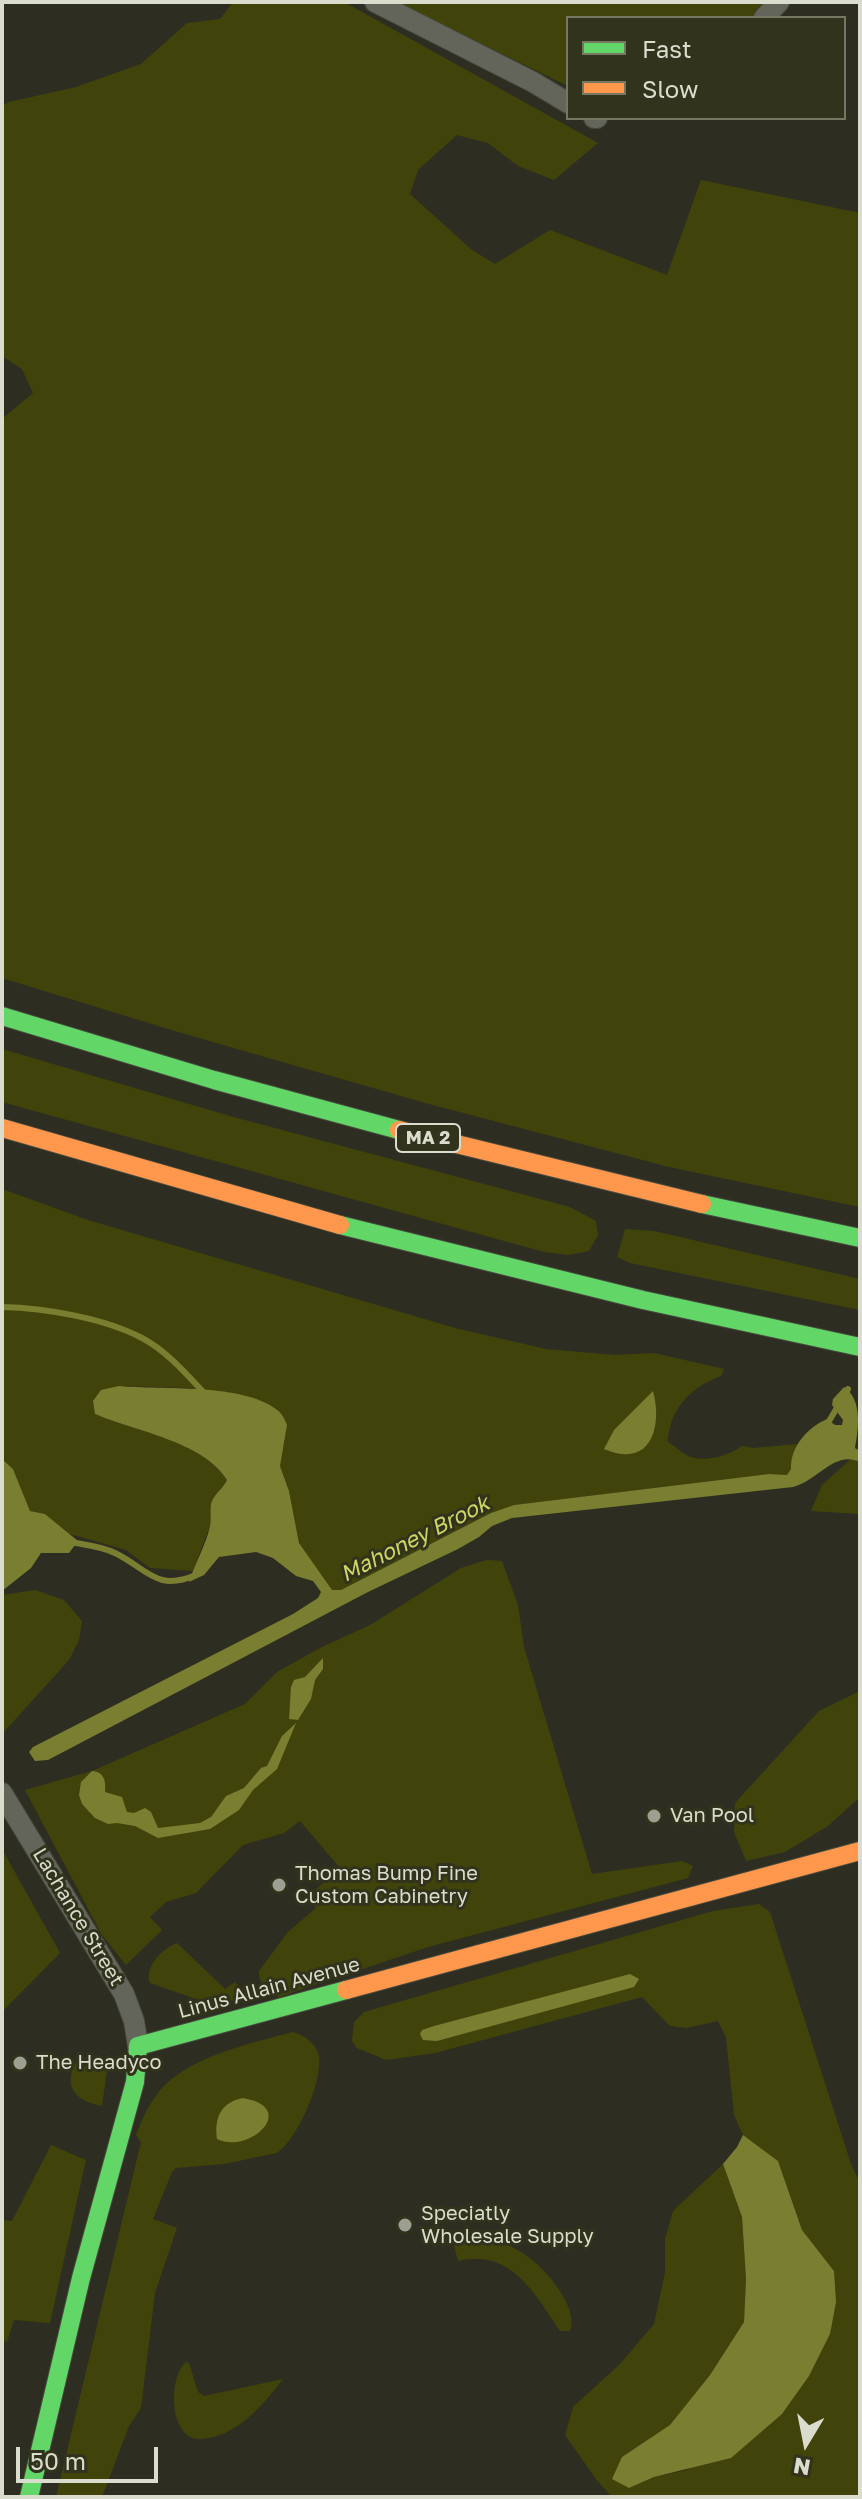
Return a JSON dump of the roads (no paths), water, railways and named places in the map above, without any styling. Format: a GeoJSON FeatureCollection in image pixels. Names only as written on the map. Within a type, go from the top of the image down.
{"type":"FeatureCollection","features":[{"type":"Feature","properties":{"kind":"main road","name":"MA 2"},"geometry":{"type":"LineString","coordinates":[[2,1016],[192,1074],[458,1146],[705,1205],[860,1238]]}},
{"type":"Feature","properties":{"kind":"main road"},"geometry":{"type":"LineString","coordinates":[[2,1128],[429,1249],[646,1301],[860,1347]]}},
{"type":"Feature","properties":{"kind":"main road","name":"Linus Allain Avenue"},"geometry":{"type":"LineString","coordinates":[[138,2046],[860,1851]]}},
{"type":"Feature","properties":{"kind":"main road"},"geometry":{"type":"LineString","coordinates":[[29,2497],[81,2278],[135,2082],[138,2046]]}},
{"type":"Feature","properties":{"kind":"street"},"geometry":{"type":"LineString","coordinates":[[375,2],[566,102]]}},
{"type":"Feature","properties":{"kind":"street","name":"Lachance Street"},"geometry":{"type":"LineString","coordinates":[[2,1793],[124,1994],[134,2021],[138,2046]]}},
{"type":"Feature","properties":{"kind":"waterway"},"geometry":{"type":"LineString","coordinates":[[2,1307],[74,1315],[127,1331],[160,1350],[207,1396]]}},
{"type":"Feature","properties":{"kind":"waterway","name":"Mahoney Brook"},"geometry":{"type":"LineString","coordinates":[[825,1428],[848,1389]]}},
{"type":"Feature","properties":{"kind":"waterway"},"geometry":{"type":"LineString","coordinates":[[71,1542],[110,1551],[161,1580],[182,1580],[196,1575]]}},
{"type":"Feature","properties":{"kind":"place","name":"Van Pool"},"geometry":{"type":"Point","coordinates":[654,1816]}},
{"type":"Feature","properties":{"kind":"place","name":"Thomas Bump Fine Custom Cabinetry"},"geometry":{"type":"Point","coordinates":[279,1885]}},
{"type":"Feature","properties":{"kind":"place","name":"The Headyco"},"geometry":{"type":"Point","coordinates":[20,2063]}},
{"type":"Feature","properties":{"kind":"place","name":"Speciatly Wholesale Supply"},"geometry":{"type":"Point","coordinates":[405,2225]}}]}
